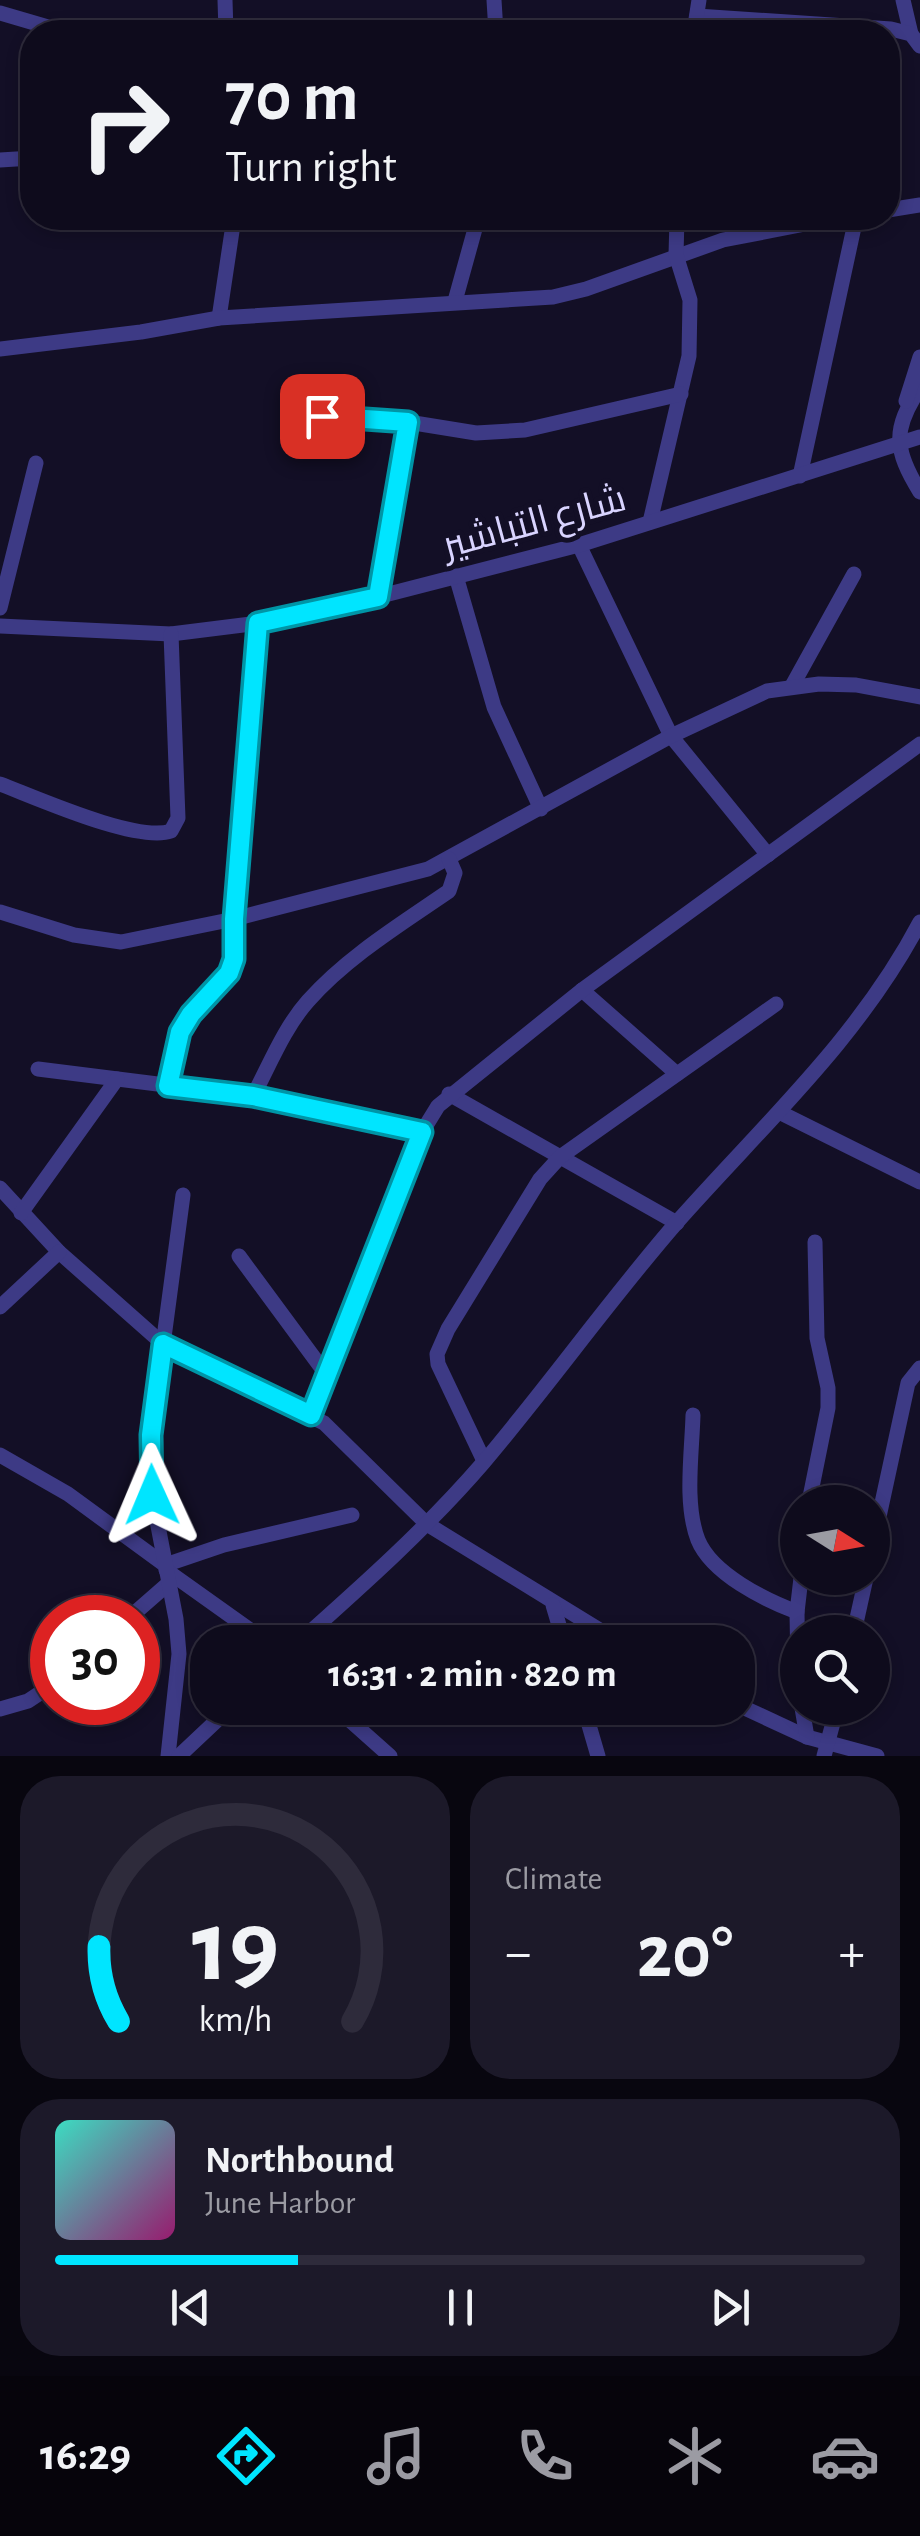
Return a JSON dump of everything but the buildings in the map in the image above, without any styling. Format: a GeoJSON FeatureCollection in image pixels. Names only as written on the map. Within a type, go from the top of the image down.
{"type":"FeatureCollection","features":[{"type":"Feature","properties":{"kind":"street"},"geometry":{"type":"LineString","coordinates":[[903,0],[915,40]]}},
{"type":"Feature","properties":{"kind":"street"},"geometry":{"type":"LineString","coordinates":[[697,16],[757,20]]}},
{"type":"Feature","properties":{"kind":"street"},"geometry":{"type":"LineString","coordinates":[[219,318],[232,230]]}},
{"type":"Feature","properties":{"kind":"street"},"geometry":{"type":"LineString","coordinates":[[454,301],[475,230]]}},
{"type":"Feature","properties":{"kind":"street"},"geometry":{"type":"LineString","coordinates":[[650,522],[690,356],[688,286],[676,256],[677,230]]}},
{"type":"Feature","properties":{"kind":"street"},"geometry":{"type":"LineString","coordinates":[[0,349],[219,318],[552,297],[767,230]]}},
{"type":"Feature","properties":{"kind":"street"},"geometry":{"type":"LineString","coordinates":[[800,476],[853,230]]}},
{"type":"Feature","properties":{"kind":"street"},"geometry":{"type":"LineString","coordinates":[[920,358],[898,442],[907,471],[920,492]]}},
{"type":"Feature","properties":{"kind":"street"},"geometry":{"type":"LineString","coordinates":[[904,412],[920,388]]}},
{"type":"Feature","properties":{"kind":"street"},"geometry":{"type":"LineString","coordinates":[[322,416],[408,422],[476,433],[514,432],[681,394]]}},
{"type":"Feature","properties":{"kind":"street"},"geometry":{"type":"LineString","coordinates":[[378,597],[408,422]]}},
{"type":"Feature","properties":{"kind":"street","name":"شارع التباشير"},"geometry":{"type":"LineString","coordinates":[[0,626],[171,634],[258,623],[580,545],[920,437]]}},
{"type":"Feature","properties":{"kind":"street"},"geometry":{"type":"LineString","coordinates":[[0,608],[36,462]]}},
{"type":"Feature","properties":{"kind":"street"},"geometry":{"type":"LineString","coordinates":[[580,545],[671,736],[768,855]]}},
{"type":"Feature","properties":{"kind":"street"},"geometry":{"type":"LineString","coordinates":[[792,686],[854,574]]}},
{"type":"Feature","properties":{"kind":"street"},"geometry":{"type":"LineString","coordinates":[[456,576],[494,707],[541,808]]}},
{"type":"Feature","properties":{"kind":"street"},"geometry":{"type":"LineString","coordinates":[[168,1086],[180,1032],[191,1014],[229,973],[234,959],[258,623]]}},
{"type":"Feature","properties":{"kind":"street"},"geometry":{"type":"LineString","coordinates":[[0,784],[112,825],[156,834],[172,831],[178,818],[171,634]]}},
{"type":"Feature","properties":{"kind":"street"},"geometry":{"type":"LineString","coordinates":[[0,912],[74,936],[121,942],[234,919],[412,874],[449,859],[736,703],[792,686],[856,685],[920,697]]}},
{"type":"Feature","properties":{"kind":"street"},"geometry":{"type":"LineString","coordinates":[[311,1415],[422,1132],[449,1094],[582,990],[920,744]]}},
{"type":"Feature","properties":{"kind":"street"},"geometry":{"type":"LineString","coordinates":[[253,1096],[286,1031],[306,1003],[355,958],[449,891],[455,873],[449,859]]}},
{"type":"Feature","properties":{"kind":"street"},"geometry":{"type":"LineString","coordinates":[[318,1625],[428,1524],[484,1462],[677,1223],[862,1017],[901,959],[920,922]]}},
{"type":"Feature","properties":{"kind":"street"},"geometry":{"type":"LineString","coordinates":[[582,990],[677,1074]]}},
{"type":"Feature","properties":{"kind":"street"},"geometry":{"type":"LineString","coordinates":[[484,1462],[438,1364],[438,1354],[448,1330],[540,1179],[560,1158],[776,1004]]}},
{"type":"Feature","properties":{"kind":"street"},"geometry":{"type":"LineString","coordinates":[[38,1069],[253,1096],[422,1132]]}},
{"type":"Feature","properties":{"kind":"street"},"geometry":{"type":"LineString","coordinates":[[21,1213],[117,1079]]}},
{"type":"Feature","properties":{"kind":"street"},"geometry":{"type":"LineString","coordinates":[[449,1094],[677,1223]]}},
{"type":"Feature","properties":{"kind":"street"},"geometry":{"type":"LineString","coordinates":[[779,1112],[920,1182]]}},
{"type":"Feature","properties":{"kind":"street"},"geometry":{"type":"LineString","coordinates":[[1,1193],[59,1252],[163,1344],[311,1415],[335,1431],[428,1524],[589,1625]]}},
{"type":"Feature","properties":{"kind":"street"},"geometry":{"type":"LineString","coordinates":[[168,1756],[179,1654],[150,1466],[183,1195]]}},
{"type":"Feature","properties":{"kind":"street"},"geometry":{"type":"LineString","coordinates":[[812,1485],[828,1408],[828,1388],[816,1338],[815,1242]]}},
{"type":"Feature","properties":{"kind":"street"},"geometry":{"type":"LineString","coordinates":[[0,1306],[59,1252]]}},
{"type":"Feature","properties":{"kind":"street"},"geometry":{"type":"LineString","coordinates":[[239,1256],[326,1374]]}},
{"type":"Feature","properties":{"kind":"street"},"geometry":{"type":"LineString","coordinates":[[886,1485],[908,1384],[920,1368]]}},
{"type":"Feature","properties":{"kind":"street"},"geometry":{"type":"LineString","coordinates":[[693,1415],[692,1499],[701,1545],[729,1575],[750,1590],[797,1612]]}},
{"type":"Feature","properties":{"kind":"street"},"geometry":{"type":"LineString","coordinates":[[0,1455],[68,1494],[166,1572],[243,1625]]}},
{"type":"Feature","properties":{"kind":"street"},"geometry":{"type":"LineString","coordinates":[[148,1595],[166,1572],[224,1545],[352,1516]]}},
{"type":"Feature","properties":{"kind":"street"},"geometry":{"type":"LineString","coordinates":[[797,1615],[799,1595]]}},
{"type":"Feature","properties":{"kind":"street"},"geometry":{"type":"LineString","coordinates":[[553,1604],[559,1625]]}},
{"type":"Feature","properties":{"kind":"street"},"geometry":{"type":"LineString","coordinates":[[0,1709],[30,1700]]}},
{"type":"Feature","properties":{"kind":"street"},"geometry":{"type":"LineString","coordinates":[[755,1713],[807,1736],[826,1750],[878,1756]]}},
{"type":"Feature","properties":{"kind":"street"},"geometry":{"type":"LineString","coordinates":[[178,1756],[212,1725]]}},
{"type":"Feature","properties":{"kind":"street"},"geometry":{"type":"LineString","coordinates":[[355,1725],[390,1756]]}},
{"type":"Feature","properties":{"kind":"street"},"geometry":{"type":"LineString","coordinates":[[589,1725],[598,1756]]}},
{"type":"Feature","properties":{"kind":"street"},"geometry":{"type":"LineString","coordinates":[[805,1725],[807,1736]]}},
{"type":"Feature","properties":{"kind":"street"},"geometry":{"type":"LineString","coordinates":[[826,1750],[832,1725]]}},
{"type":"Feature","properties":{"kind":"route"},"geometry":{"type":"LineString","coordinates":[[152,1495],[151,1435],[163,1344],[311,1415],[422,1132],[253,1096],[168,1086],[180,1032],[191,1014],[229,973],[234,959],[258,623],[378,597],[408,422],[322,416]]}}]}
